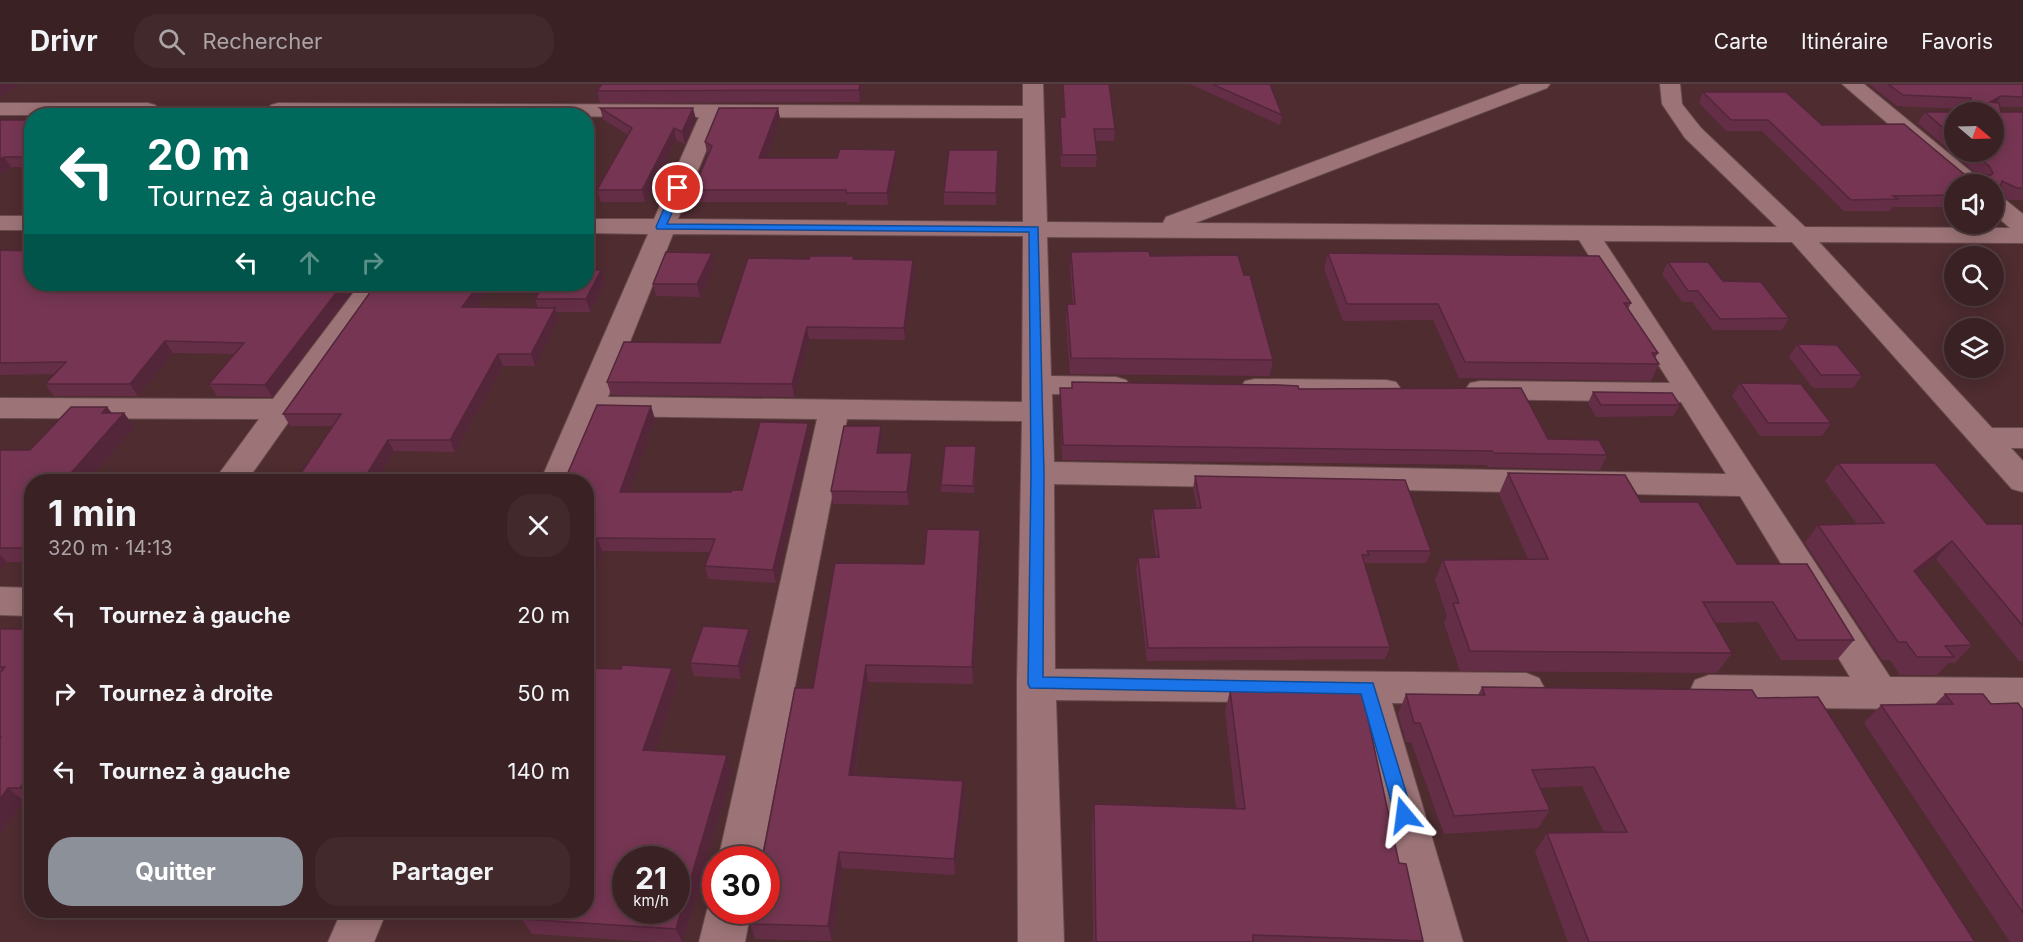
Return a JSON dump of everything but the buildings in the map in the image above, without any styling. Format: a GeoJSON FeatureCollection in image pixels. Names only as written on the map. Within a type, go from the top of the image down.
{"type":"FeatureCollection","features":[{"type":"Feature","properties":{"kind":"street"},"geometry":{"type":"LineString","coordinates":[[1156,229],[1540,84]]}},
{"type":"Feature","properties":{"kind":"street"},"geometry":{"type":"LineString","coordinates":[[1670,84],[1672,104],[1693,133],[1799,235],[2023,482]]}},
{"type":"Feature","properties":{"kind":"street"},"geometry":{"type":"LineString","coordinates":[[1852,84],[1960,174]]}},
{"type":"Feature","properties":{"kind":"street"},"geometry":{"type":"LineString","coordinates":[[3,111],[36,90]]}},
{"type":"Feature","properties":{"kind":"street"},"geometry":{"type":"LineString","coordinates":[[263,108],[282,90]]}},
{"type":"Feature","properties":{"kind":"street"},"geometry":{"type":"LineString","coordinates":[[506,108],[516,93]]}},
{"type":"Feature","properties":{"kind":"street"},"geometry":{"type":"LineString","coordinates":[[594,113],[712,112],[1033,98],[1038,473],[1036,684],[1041,942]]}},
{"type":"Feature","properties":{"kind":"street"},"geometry":{"type":"LineString","coordinates":[[3,111],[24,111]]}},
{"type":"Feature","properties":{"kind":"street"},"geometry":{"type":"LineString","coordinates":[[560,474],[590,406],[661,227],[712,112]]}},
{"type":"Feature","properties":{"kind":"street"},"geometry":{"type":"LineString","coordinates":[[1888,114],[1921,115]]}},
{"type":"Feature","properties":{"kind":"street"},"geometry":{"type":"LineString","coordinates":[[2004,211],[2023,227]]}},
{"type":"Feature","properties":{"kind":"street"},"geometry":{"type":"LineString","coordinates":[[0,223],[24,223]]}},
{"type":"Feature","properties":{"kind":"street"},"geometry":{"type":"LineString","coordinates":[[594,226],[2023,236]]}},
{"type":"Feature","properties":{"kind":"street"},"geometry":{"type":"LineString","coordinates":[[1587,233],[1750,485],[1880,693]]}},
{"type":"Feature","properties":{"kind":"street"},"geometry":{"type":"LineString","coordinates":[[235,474],[368,291]]}},
{"type":"Feature","properties":{"kind":"street"},"geometry":{"type":"LineString","coordinates":[[590,406],[834,409],[1036,399],[1143,387]]}},
{"type":"Feature","properties":{"kind":"street"},"geometry":{"type":"LineString","coordinates":[[1227,387],[1417,390]]}},
{"type":"Feature","properties":{"kind":"street"},"geometry":{"type":"LineString","coordinates":[[1453,390],[1691,393]]}},
{"type":"Feature","properties":{"kind":"street"},"geometry":{"type":"LineString","coordinates":[[0,408],[283,409]]}},
{"type":"Feature","properties":{"kind":"street"},"geometry":{"type":"LineString","coordinates":[[742,846],[834,409]]}},
{"type":"Feature","properties":{"kind":"street"},"geometry":{"type":"LineString","coordinates":[[1984,438],[2023,438]]}},
{"type":"Feature","properties":{"kind":"street"},"geometry":{"type":"LineString","coordinates":[[1038,473],[1750,485]]}},
{"type":"Feature","properties":{"kind":"street"},"geometry":{"type":"LineString","coordinates":[[0,601],[24,602]]}},
{"type":"Feature","properties":{"kind":"street"},"geometry":{"type":"LineString","coordinates":[[1036,684],[1558,689]]}},
{"type":"Feature","properties":{"kind":"street"},"geometry":{"type":"LineString","coordinates":[[1368,687],[1440,942]]}},
{"type":"Feature","properties":{"kind":"street"},"geometry":{"type":"LineString","coordinates":[[1678,690],[2023,694]]}},
{"type":"Feature","properties":{"kind":"street"},"geometry":{"type":"LineString","coordinates":[[351,942],[362,918]]}},
{"type":"Feature","properties":{"kind":"street"},"geometry":{"type":"LineString","coordinates":[[722,942],[726,924]]}},
{"type":"Feature","properties":{"kind":"route"},"geometry":{"type":"LineString","coordinates":[[678,188],[661,227],[1034,229],[1038,473],[1036,684],[1368,687],[1404,815]]}}]}
